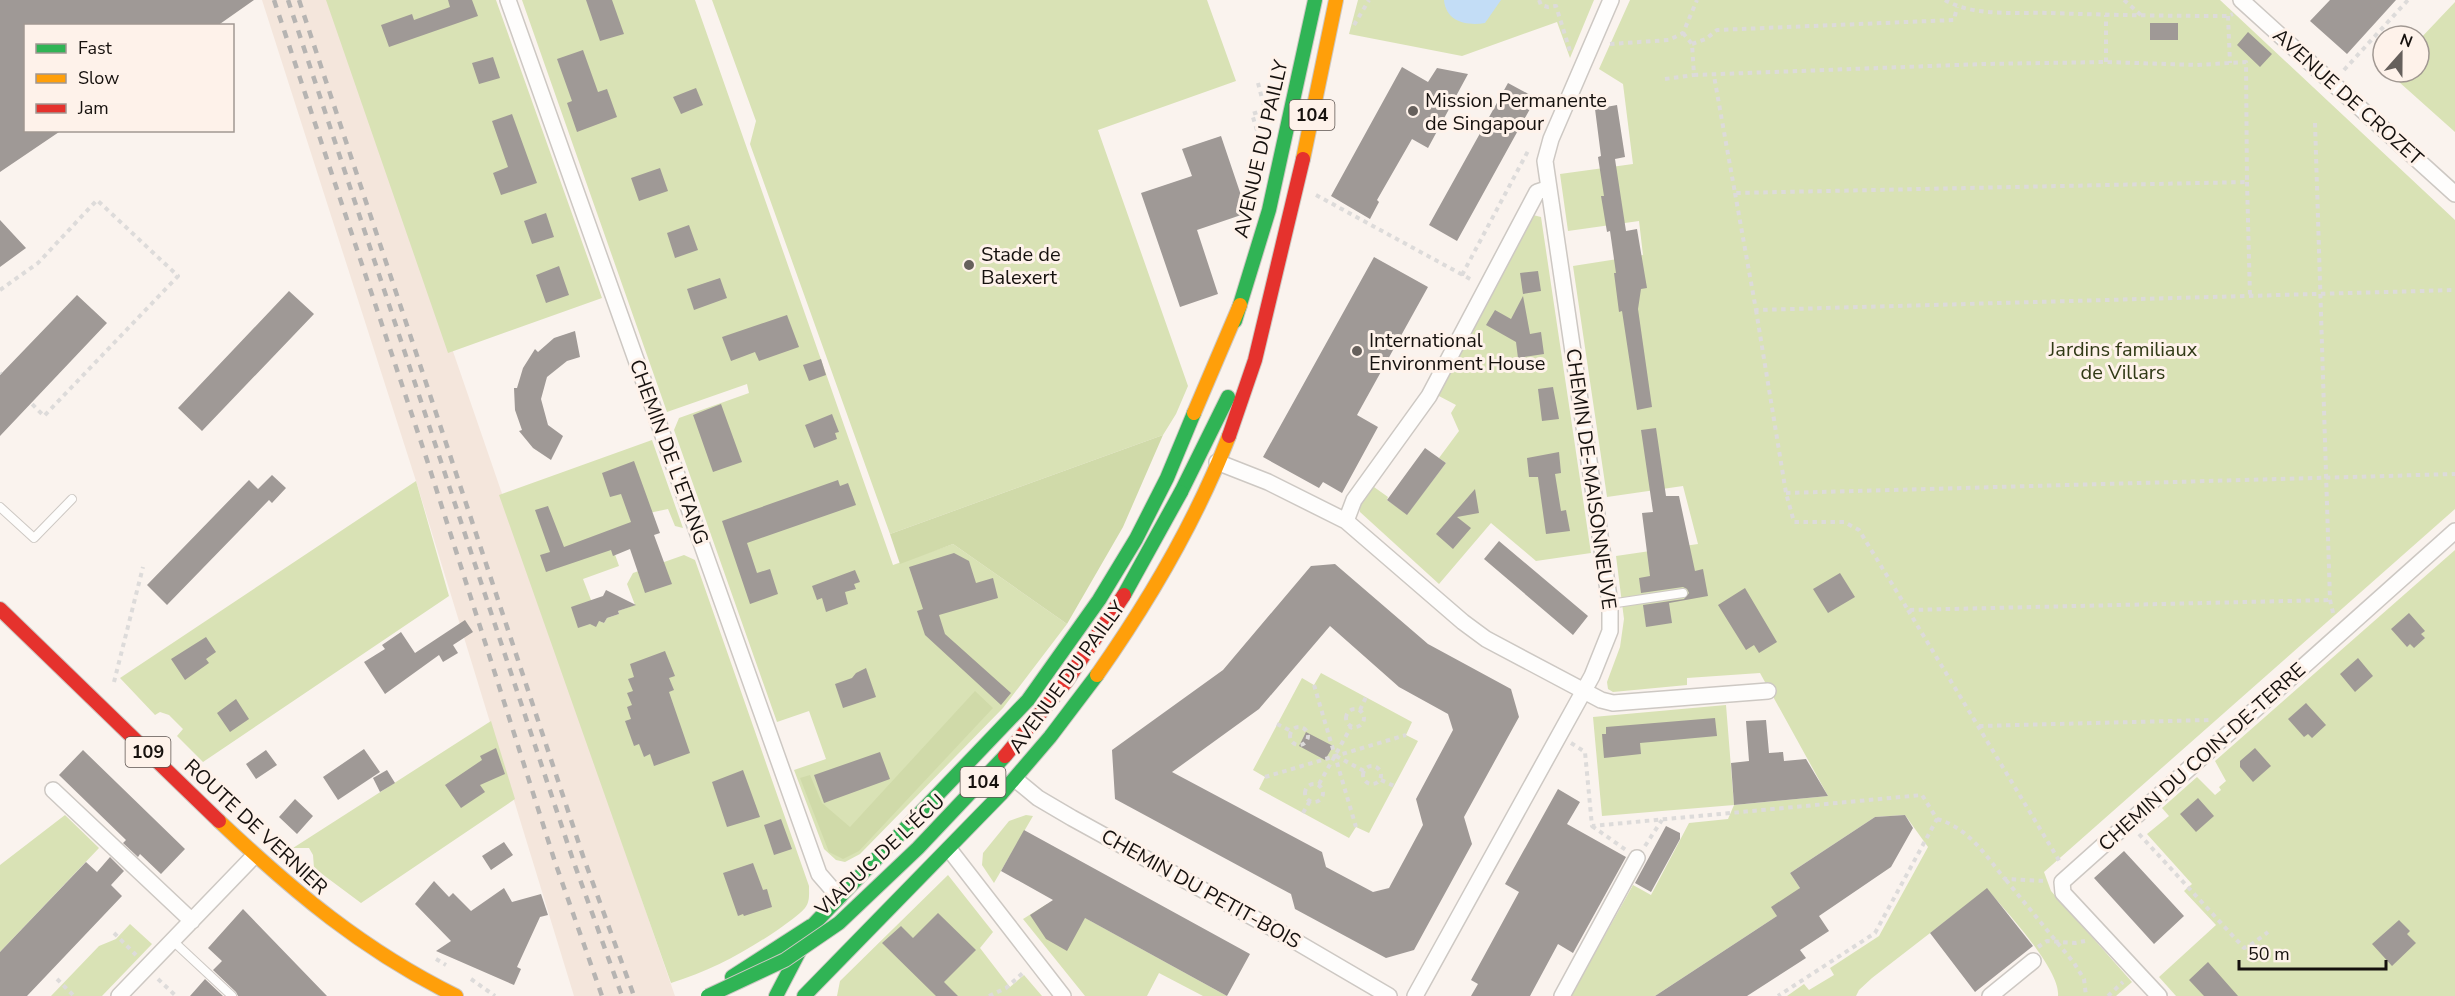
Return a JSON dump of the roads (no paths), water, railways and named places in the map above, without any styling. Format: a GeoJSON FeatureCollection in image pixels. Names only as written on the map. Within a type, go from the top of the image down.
{"type":"FeatureCollection","features":[{"type":"Feature","properties":{"kind":"main road","name":"AVENUE DU PAILLY"},"geometry":{"type":"LineString","coordinates":[[1181,492],[1260,242],[1278,173],[1315,0]]}},
{"type":"Feature","properties":{"kind":"main road","name":"AVENUE DU PAILLY"},"geometry":{"type":"LineString","coordinates":[[804,996],[1015,779],[1098,674],[1140,611],[1198,504],[1249,380],[1288,231],[1336,0]]}},
{"type":"Feature","properties":{"kind":"main road","name":"AVENUE DU PAILLY"},"geometry":{"type":"LineString","coordinates":[[1181,492],[1227,400],[1274,285]]}},
{"type":"Feature","properties":{"kind":"main road","name":"AVENUE DU PAILLY"},"geometry":{"type":"LineString","coordinates":[[776,996],[813,925],[940,796],[1028,700],[1099,600],[1136,538],[1167,478],[1240,305]]}},
{"type":"Feature","properties":{"kind":"main road","name":"VIADUC DE L'ÉCU"},"geometry":{"type":"LineString","coordinates":[[708,996],[767,970],[821,937],[865,899],[975,790],[1037,721],[1094,644],[1142,567],[1181,492]]}},
{"type":"Feature","properties":{"kind":"main road","name":"ROUTE DE VERNIER"},"geometry":{"type":"LineString","coordinates":[[0,609],[288,887],[358,941],[407,972],[456,996]]}},
{"type":"Feature","properties":{"kind":"main road","name":"104"},"geometry":{"type":"LineString","coordinates":[[702,996],[813,925]]}},
{"type":"Feature","properties":{"kind":"main road"},"geometry":{"type":"LineString","coordinates":[[358,941],[398,980]]}},
{"type":"Feature","properties":{"kind":"street","name":"CHEMIN DE L'ETANG"},"geometry":{"type":"LineString","coordinates":[[508,0],[819,874],[839,897]]}},
{"type":"Feature","properties":{"kind":"street","name":"CHEMIN DE-MAISONNEUVE"},"geometry":{"type":"LineString","coordinates":[[1415,996],[1584,692],[1610,631],[1610,604],[1545,160],[1551,139],[1611,0]]}},
{"type":"Feature","properties":{"kind":"street","name":"AVENUE DE CROZET"},"geometry":{"type":"LineString","coordinates":[[2245,3],[2455,194]]}},
{"type":"Feature","properties":{"kind":"street"},"geometry":{"type":"LineString","coordinates":[[1346,521],[1354,500],[1428,396],[1537,192],[1549,188]]}},
{"type":"Feature","properties":{"kind":"street"},"geometry":{"type":"LineString","coordinates":[[1217,462],[1268,482],[1346,521],[1462,622],[1486,639],[1584,692],[1613,703],[1768,691]]}},
{"type":"Feature","properties":{"kind":"street","name":"CHEMIN DU COIN-DE-TERRE"},"geometry":{"type":"LineString","coordinates":[[2157,994],[2063,893],[2062,882],[2455,531]]}},
{"type":"Feature","properties":{"kind":"street","name":"CHEMIN DU PETIT-BOIS"},"geometry":{"type":"LineString","coordinates":[[1015,779],[1055,808],[1283,934],[1389,996]]}},
{"type":"Feature","properties":{"kind":"street"},"geometry":{"type":"LineString","coordinates":[[53,790],[192,921]]}},
{"type":"Feature","properties":{"kind":"street"},"geometry":{"type":"LineString","coordinates":[[949,849],[1063,996]]}},
{"type":"Feature","properties":{"kind":"street"},"geometry":{"type":"LineString","coordinates":[[119,996],[254,856]]}},
{"type":"Feature","properties":{"kind":"street"},"geometry":{"type":"LineString","coordinates":[[1562,996],[1637,858]]}},
{"type":"Feature","properties":{"kind":"street"},"geometry":{"type":"LineString","coordinates":[[1990,996],[2032,961]]}},
{"type":"Feature","properties":{"kind":"lane"},"geometry":{"type":"LineString","coordinates":[[0,507],[34,538],[72,499]]}},
{"type":"Feature","properties":{"kind":"lane"},"geometry":{"type":"LineString","coordinates":[[1610,604],[1683,593]]}},
{"type":"Feature","properties":{"kind":"lane"},"geometry":{"type":"LineString","coordinates":[[175,938],[232,996]]}},
{"type":"Feature","properties":{"kind":"water"},"geometry":{"type":"Polygon","coordinates":[[[1444,0],[1501,0],[1485,23],[1471,24],[1453,18],[1444,0]]]}},
{"type":"Feature","properties":{"kind":"railway"},"geometry":{"type":"LineString","coordinates":[[274,0],[427,460],[555,862],[602,996]]}},
{"type":"Feature","properties":{"kind":"railway"},"geometry":{"type":"LineString","coordinates":[[288,0],[573,860],[622,996]]}},
{"type":"Feature","properties":{"kind":"railway"},"geometry":{"type":"LineString","coordinates":[[299,0],[583,856],[634,996]]}},
{"type":"Feature","properties":{"kind":"place","name":"Mission Permanente de Singapour"},"geometry":{"type":"Point","coordinates":[1413,111]}},
{"type":"Feature","properties":{"kind":"place","name":"Stade de Balexert"},"geometry":{"type":"Point","coordinates":[969,265]}},
{"type":"Feature","properties":{"kind":"place","name":"International Environment House"},"geometry":{"type":"Point","coordinates":[1357,351]}},
{"type":"Feature","properties":{"kind":"park label","name":"Jardins familiaux de Villars"},"geometry":{"type":"Point","coordinates":[2123,360]}}]}
